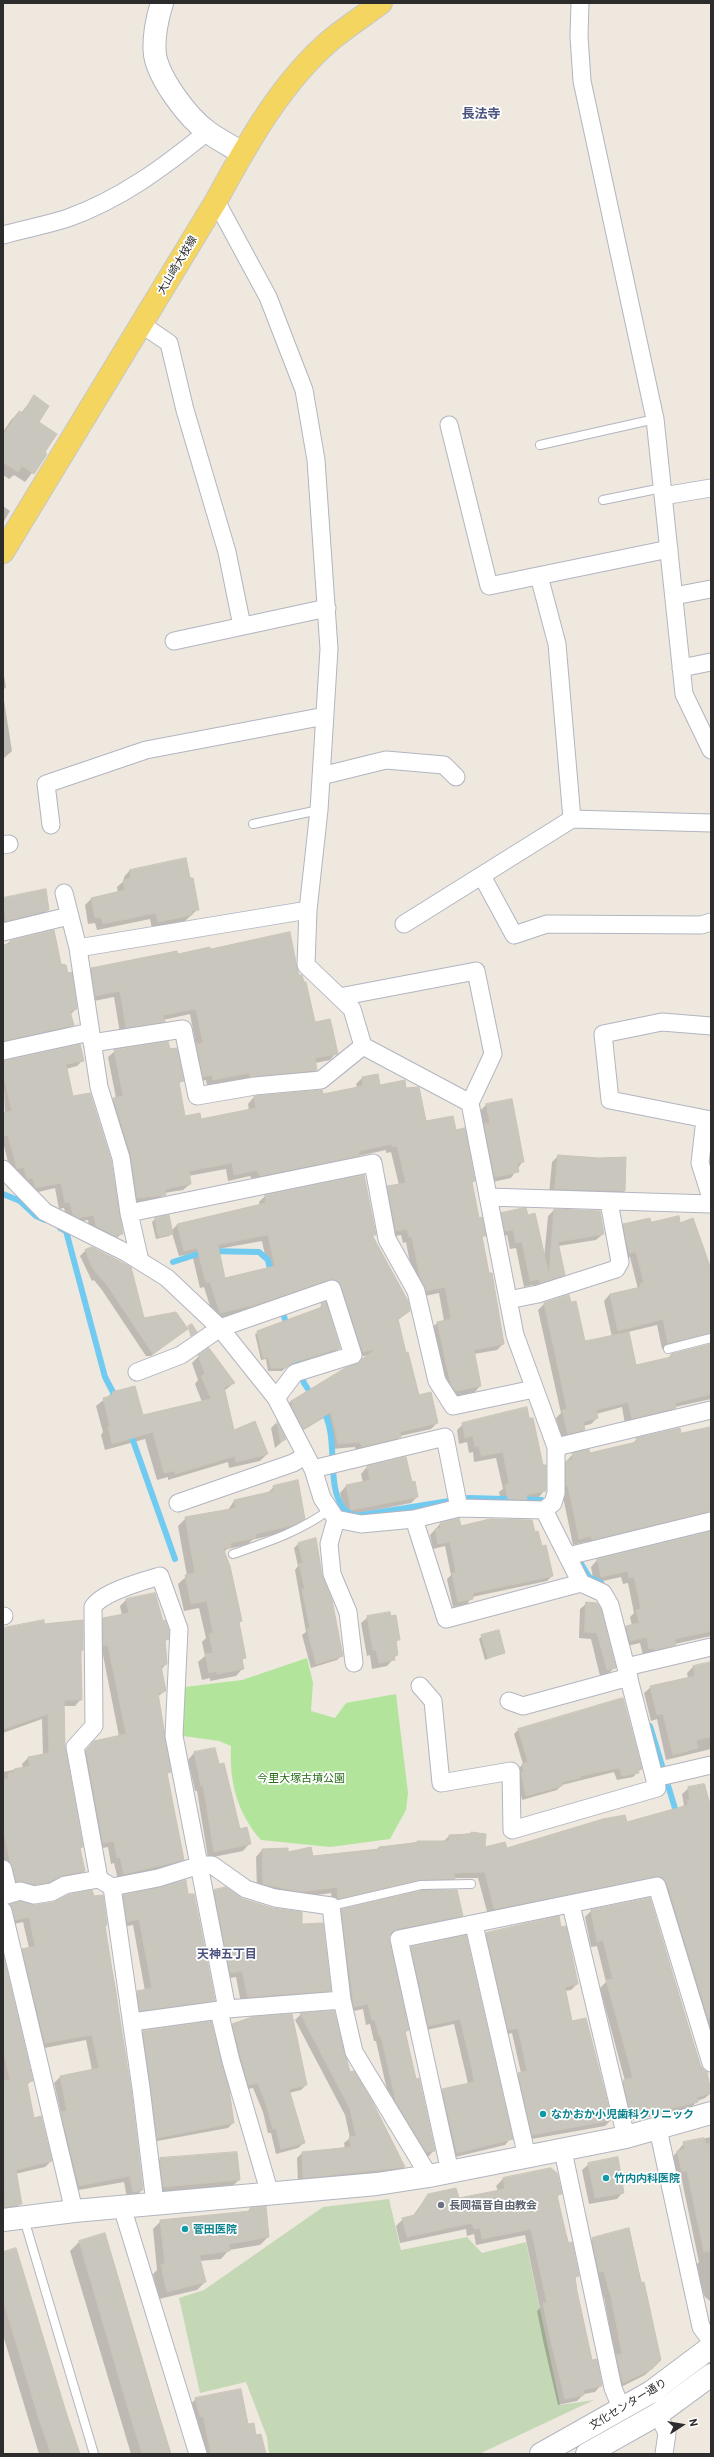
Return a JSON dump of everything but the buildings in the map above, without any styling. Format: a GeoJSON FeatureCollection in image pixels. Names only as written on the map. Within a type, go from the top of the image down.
{"type":"FeatureCollection","features":[{"type":"Feature","properties":{"kind":"main road","name":"大山崎大枝線"},"geometry":{"type":"LineString","coordinates":[[3,552],[216,201],[242,153],[284,90],[332,39],[381,3]]}},
{"type":"Feature","properties":{"kind":"street"},"geometry":{"type":"LineString","coordinates":[[162,3],[157,17],[155,54],[162,78],[187,111],[207,132],[242,153]]}},
{"type":"Feature","properties":{"kind":"street"},"geometry":{"type":"LineString","coordinates":[[580,3],[578,36],[582,81],[655,419],[684,694],[711,750]]}},
{"type":"Feature","properties":{"kind":"street"},"geometry":{"type":"LineString","coordinates":[[3,235],[68,218],[125,192],[161,170],[207,132]]}},
{"type":"Feature","properties":{"kind":"street"},"geometry":{"type":"LineString","coordinates":[[216,201],[268,297],[304,390],[316,460],[329,649],[319,810],[308,910],[306,965],[352,1009],[363,1046],[470,1103]]}},
{"type":"Feature","properties":{"kind":"street"},"geometry":{"type":"LineString","coordinates":[[141,324],[169,343],[185,410],[227,552],[242,626]]}},
{"type":"Feature","properties":{"kind":"street"},"geometry":{"type":"LineString","coordinates":[[449,425],[489,586],[669,549]]}},
{"type":"Feature","properties":{"kind":"street"},"geometry":{"type":"LineString","coordinates":[[663,492],[711,488]]}},
{"type":"Feature","properties":{"kind":"street"},"geometry":{"type":"LineString","coordinates":[[539,576],[557,644],[572,820]]}},
{"type":"Feature","properties":{"kind":"street"},"geometry":{"type":"LineString","coordinates":[[674,596],[711,589]]}},
{"type":"Feature","properties":{"kind":"street"},"geometry":{"type":"LineString","coordinates":[[174,641],[327,608]]}},
{"type":"Feature","properties":{"kind":"street"},"geometry":{"type":"LineString","coordinates":[[681,668],[711,662]]}},
{"type":"Feature","properties":{"kind":"street"},"geometry":{"type":"LineString","coordinates":[[51,825],[46,784],[146,750],[325,716]]}},
{"type":"Feature","properties":{"kind":"street"},"geometry":{"type":"LineString","coordinates":[[321,776],[386,760],[444,765],[456,777]]}},
{"type":"Feature","properties":{"kind":"street"},"geometry":{"type":"LineString","coordinates":[[404,924],[572,820],[711,823]]}},
{"type":"Feature","properties":{"kind":"street"},"geometry":{"type":"LineString","coordinates":[[482,876],[514,935],[547,924],[701,925],[711,922]]}},
{"type":"Feature","properties":{"kind":"street"},"geometry":{"type":"LineString","coordinates":[[64,893],[78,948],[98,1087],[121,1158],[129,1213],[140,1261]]}},
{"type":"Feature","properties":{"kind":"street"},"geometry":{"type":"LineString","coordinates":[[78,948],[308,910]]}},
{"type":"Feature","properties":{"kind":"street"},"geometry":{"type":"LineString","coordinates":[[3,932],[69,916]]}},
{"type":"Feature","properties":{"kind":"street"},"geometry":{"type":"LineString","coordinates":[[332,1514],[361,1524],[414,1519],[459,1508],[544,1510],[553,1503],[556,1493],[556,1447],[515,1335],[470,1103],[493,1054],[476,971],[339,997]]}},
{"type":"Feature","properties":{"kind":"street"},"geometry":{"type":"LineString","coordinates":[[711,1026],[662,1022],[603,1034],[610,1100],[708,1119],[700,1163],[711,1198]]}},
{"type":"Feature","properties":{"kind":"street"},"geometry":{"type":"LineString","coordinates":[[3,1051],[91,1037],[183,1029],[197,1096],[255,1086],[321,1080],[363,1046]]}},
{"type":"Feature","properties":{"kind":"street"},"geometry":{"type":"LineString","coordinates":[[129,1213],[373,1163],[387,1239],[416,1291],[437,1381],[453,1406],[534,1389]]}},
{"type":"Feature","properties":{"kind":"street"},"geometry":{"type":"LineString","coordinates":[[3,1169],[45,1212],[140,1261],[167,1278],[220,1328],[276,1398],[309,1462],[322,1498],[332,1514],[329,1544],[332,1574],[348,1612],[354,1664]]}},
{"type":"Feature","properties":{"kind":"street"},"geometry":{"type":"LineString","coordinates":[[488,1197],[609,1202],[711,1204]]}},
{"type":"Feature","properties":{"kind":"street"},"geometry":{"type":"LineString","coordinates":[[508,1300],[538,1294],[616,1269],[620,1262],[609,1202]]}},
{"type":"Feature","properties":{"kind":"street"},"geometry":{"type":"LineString","coordinates":[[137,1372],[181,1356],[220,1328],[332,1289],[353,1355],[295,1373],[276,1398]]}},
{"type":"Feature","properties":{"kind":"street"},"geometry":{"type":"LineString","coordinates":[[556,1447],[711,1410]]}},
{"type":"Feature","properties":{"kind":"street"},"geometry":{"type":"LineString","coordinates":[[178,1503],[293,1463],[309,1462],[445,1437],[459,1508]]}},
{"type":"Feature","properties":{"kind":"street"},"geometry":{"type":"LineString","coordinates":[[544,1510],[581,1583]]}},
{"type":"Feature","properties":{"kind":"street"},"geometry":{"type":"LineString","coordinates":[[414,1519],[446,1619],[581,1583],[603,1593],[610,1605],[657,1788],[512,1830],[511,1771],[441,1783],[433,1701],[420,1686]]}},
{"type":"Feature","properties":{"kind":"street"},"geometry":{"type":"LineString","coordinates":[[568,1556],[711,1521]]}},
{"type":"Feature","properties":{"kind":"street"},"geometry":{"type":"LineString","coordinates":[[155,2204],[132,2022],[106,1883],[75,1747],[94,1726],[93,1607],[97,1601],[133,1584],[160,1576],[179,1629],[174,1736],[200,1866],[231,2061],[270,2194]]}},
{"type":"Feature","properties":{"kind":"street"},"geometry":{"type":"LineString","coordinates":[[509,1701],[523,1706],[627,1672],[711,1647]]}},
{"type":"Feature","properties":{"kind":"street"},"geometry":{"type":"LineString","coordinates":[[655,1778],[711,1765]]}},
{"type":"Feature","properties":{"kind":"street"},"geometry":{"type":"LineString","coordinates":[[3,1869],[6,1895],[20,1891],[34,1895],[52,1892],[65,1885],[158,1878],[200,1866],[212,1865],[246,1889],[275,1898],[331,1906],[342,2000],[354,2052],[429,2176]]}},
{"type":"Feature","properties":{"kind":"street"},"geometry":{"type":"LineString","coordinates":[[450,2172],[399,1939],[474,1925],[657,1886],[711,2063]]}},
{"type":"Feature","properties":{"kind":"street"},"geometry":{"type":"LineString","coordinates":[[571,1905],[626,2137]]}},
{"type":"Feature","properties":{"kind":"street"},"geometry":{"type":"LineString","coordinates":[[3,1911],[74,2211]]}},
{"type":"Feature","properties":{"kind":"street"},"geometry":{"type":"LineString","coordinates":[[474,1925],[527,2157]]}},
{"type":"Feature","properties":{"kind":"street"},"geometry":{"type":"LineString","coordinates":[[132,2022],[223,2010],[342,2000]]}},
{"type":"Feature","properties":{"kind":"street"},"geometry":{"type":"LineString","coordinates":[[13,2219],[74,2211],[377,2184],[429,2176],[563,2151],[658,2129],[711,2113]]}},
{"type":"Feature","properties":{"kind":"street"},"geometry":{"type":"LineString","coordinates":[[658,2129],[701,2327],[711,2341]]}},
{"type":"Feature","properties":{"kind":"street"},"geometry":{"type":"LineString","coordinates":[[563,2151],[613,2388],[622,2410]]}},
{"type":"Feature","properties":{"kind":"street"},"geometry":{"type":"LineString","coordinates":[[122,2207],[198,2454]]}},
{"type":"Feature","properties":{"kind":"street","name":"文化センター通り"},"geometry":{"type":"LineString","coordinates":[[541,2454],[622,2410],[651,2392],[711,2347]]}},
{"type":"Feature","properties":{"kind":"street","name":"文化センター通り"},"geometry":{"type":"LineString","coordinates":[[587,2454],[658,2414],[711,2375]]}},
{"type":"Feature","properties":{"kind":"street"},"geometry":{"type":"LineString","coordinates":[[658,2414],[667,2433],[664,2454]]}},
{"type":"Feature","properties":{"kind":"lane"},"geometry":{"type":"LineString","coordinates":[[540,445],[655,419]]}},
{"type":"Feature","properties":{"kind":"lane"},"geometry":{"type":"LineString","coordinates":[[603,500],[663,492]]}},
{"type":"Feature","properties":{"kind":"lane"},"geometry":{"type":"LineString","coordinates":[[253,824],[319,810]]}},
{"type":"Feature","properties":{"kind":"lane"},"geometry":{"type":"LineString","coordinates":[[668,1349],[711,1338]]}},
{"type":"Feature","properties":{"kind":"lane"},"geometry":{"type":"LineString","coordinates":[[233,1554],[283,1536],[332,1514]]}},
{"type":"Feature","properties":{"kind":"lane"},"geometry":{"type":"LineString","coordinates":[[331,1906],[420,1885],[471,1884]]}},
{"type":"Feature","properties":{"kind":"lane"},"geometry":{"type":"LineString","coordinates":[[13,2219],[94,2454]]}},
{"type":"Feature","properties":{"kind":"green space","name":"今里大塚古墳公園"},"geometry":{"type":"Polygon","coordinates":[[[307,1658],[313,1683],[311,1711],[335,1718],[346,1703],[396,1694],[408,1793],[406,1810],[390,1839],[330,1847],[261,1840],[246,1819],[236,1796],[231,1772],[231,1746],[219,1741],[183,1736],[185,1687],[242,1680],[307,1658]]]}},
{"type":"Feature","properties":{"kind":"green space"},"geometry":{"type":"Polygon","coordinates":[[[389,2199],[401,2250],[467,2237],[482,2253],[526,2242],[560,2405],[594,2400],[479,2454],[269,2454],[267,2437],[246,2382],[200,2393],[179,2298],[204,2290],[323,2207],[389,2199]]]}},
{"type":"Feature","properties":{"kind":"waterway"},"geometry":{"type":"LineString","coordinates":[[3,1194],[20,1201],[36,1216],[45,1220]]}},
{"type":"Feature","properties":{"kind":"waterway"},"geometry":{"type":"LineString","coordinates":[[60,1228],[66,1231],[105,1377],[116,1398]]}},
{"type":"Feature","properties":{"kind":"waterway"},"geometry":{"type":"LineString","coordinates":[[173,1262],[207,1251],[259,1252],[268,1260],[271,1274]]}},
{"type":"Feature","properties":{"kind":"waterway"},"geometry":{"type":"LineString","coordinates":[[281,1308],[288,1328]]}},
{"type":"Feature","properties":{"kind":"waterway"},"geometry":{"type":"LineString","coordinates":[[295,1354],[304,1383],[313,1397]]}},
{"type":"Feature","properties":{"kind":"waterway"},"geometry":{"type":"LineString","coordinates":[[322,1409],[330,1432],[333,1473],[338,1498],[343,1508],[349,1513],[356,1516],[468,1498],[542,1500],[546,1507]]}},
{"type":"Feature","properties":{"kind":"waterway"},"geometry":{"type":"LineString","coordinates":[[130,1432],[175,1559]]}},
{"type":"Feature","properties":{"kind":"waterway"},"geometry":{"type":"LineString","coordinates":[[577,1557],[589,1577],[601,1583]]}},
{"type":"Feature","properties":{"kind":"waterway"},"geometry":{"type":"LineString","coordinates":[[650,1726],[677,1815]]}},
{"type":"Feature","properties":{"kind":"place","name":"なかおか小児歯科クリニック"},"geometry":{"type":"Point","coordinates":[543,2114]}},
{"type":"Feature","properties":{"kind":"place","name":"竹内内科医院"},"geometry":{"type":"Point","coordinates":[606,2178]}},
{"type":"Feature","properties":{"kind":"place","name":"長岡福音自由教会"},"geometry":{"type":"Point","coordinates":[441,2205]}},
{"type":"Feature","properties":{"kind":"place","name":"菅田医院"},"geometry":{"type":"Point","coordinates":[185,2229]}},
{"type":"Feature","properties":{"kind":"district","name":"長法寺"},"geometry":{"type":"Point","coordinates":[481,114]}},
{"type":"Feature","properties":{"kind":"district","name":"天神五丁目"},"geometry":{"type":"Point","coordinates":[227,1954]}}]}
